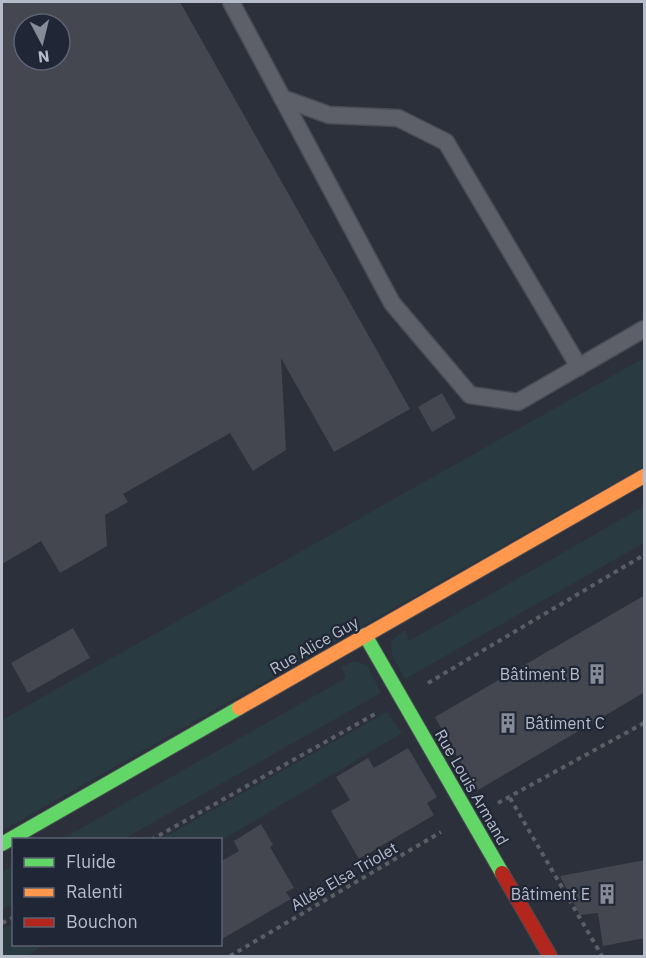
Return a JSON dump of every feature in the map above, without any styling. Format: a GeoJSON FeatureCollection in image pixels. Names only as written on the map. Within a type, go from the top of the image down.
{"type":"FeatureCollection","features":[{"type":"Feature","properties":{"kind":"street","name":"Rue Alice Guy"},"geometry":{"type":"LineString","coordinates":[[12,838],[645,476]]}},
{"type":"Feature","properties":{"kind":"street","name":"Rue Louis Armand"},"geometry":{"type":"LineString","coordinates":[[365,635],[550,957]]}},
{"type":"Feature","properties":{"kind":"lane"},"geometry":{"type":"LineString","coordinates":[[231,2],[392,303],[470,395],[518,402],[645,329]]}},
{"type":"Feature","properties":{"kind":"lane"},"geometry":{"type":"LineString","coordinates":[[282,98],[329,115],[398,118],[446,142],[579,367]]}},
{"type":"Feature","properties":{"kind":"path","name":"Allée Elsa Triolet"},"geometry":{"type":"LineString","coordinates":[[230,957],[470,815],[510,798],[645,723]]}},
{"type":"Feature","properties":{"kind":"path"},"geometry":{"type":"LineString","coordinates":[[510,798],[602,957]]}},
{"type":"Feature","properties":{"kind":"shaded area"},"geometry":{"type":"Polygon","coordinates":[[[644,358],[644,466],[2,831],[2,720],[644,358]]]}},
{"type":"Feature","properties":{"kind":"shaded area"},"geometry":{"type":"Polygon","coordinates":[[[644,506],[644,543],[405,679],[392,656],[391,641],[405,630],[409,641],[644,506]]]}},
{"type":"Feature","properties":{"kind":"shaded area"},"geometry":{"type":"Polygon","coordinates":[[[354,661],[367,665],[381,693],[126,838],[64,838],[346,678],[341,667],[354,661]]]}},
{"type":"Feature","properties":{"kind":"shaded area"},"geometry":{"type":"Polygon","coordinates":[[[387,712],[402,733],[222,840],[222,838],[163,838],[387,712]]]}},
{"type":"Feature","properties":{"kind":"shaded area"},"geometry":{"type":"Polygon","coordinates":[[[12,866],[12,904],[2,910],[2,872],[12,866]]]}},
{"type":"Feature","properties":{"kind":"shaded area"},"geometry":{"type":"Polygon","coordinates":[[[12,924],[12,946],[43,946],[25,956],[2,956],[2,930],[12,924]]]}},
{"type":"Feature","properties":{"kind":"building"},"geometry":{"type":"Polygon","coordinates":[[[2,2],[180,2],[410,409],[334,452],[281,358],[286,450],[253,471],[230,433],[123,494],[128,502],[105,515],[107,546],[60,573],[41,541],[2,564],[2,2]]]}},
{"type":"Feature","properties":{"kind":"building"},"geometry":{"type":"Polygon","coordinates":[[[442,393],[456,418],[432,432],[418,407],[442,393]]]}},
{"type":"Feature","properties":{"kind":"building"},"geometry":{"type":"Polygon","coordinates":[[[645,595],[645,692],[478,790],[435,717],[645,595]]]}},
{"type":"Feature","properties":{"kind":"building"},"geometry":{"type":"Polygon","coordinates":[[[73,628],[90,658],[28,693],[11,663],[73,628]]]}},
{"type":"Feature","properties":{"kind":"building"},"geometry":{"type":"Polygon","coordinates":[[[408,748],[437,797],[427,803],[434,815],[359,859],[331,811],[350,800],[336,777],[368,758],[374,768],[408,748]]]}},
{"type":"Feature","properties":{"kind":"building"},"geometry":{"type":"Polygon","coordinates":[[[261,824],[273,845],[270,847],[294,888],[286,892],[291,899],[222,939],[222,861],[239,851],[234,841],[261,824]]]}},
{"type":"Feature","properties":{"kind":"building","name":"Bâtiment E"},"geometry":{"type":"Polygon","coordinates":[[[645,860],[645,938],[603,946],[598,913],[580,915],[560,876],[645,860]]]}},
{"type":"Feature","properties":{"kind":"traffic: fast"},"geometry":{"type":"LineString","coordinates":[[365,635],[502,873]]}},
{"type":"Feature","properties":{"kind":"traffic: fast"},"geometry":{"type":"LineString","coordinates":[[12,838],[239,708]]}},
{"type":"Feature","properties":{"kind":"traffic: fast"},"geometry":{"type":"LineString","coordinates":[[2,844],[12,838]]}},
{"type":"Feature","properties":{"kind":"traffic: slow"},"geometry":{"type":"LineString","coordinates":[[239,708],[644,476]]}},
{"type":"Feature","properties":{"kind":"traffic: jam"},"geometry":{"type":"LineString","coordinates":[[502,873],[550,956]]}},
{"type":"Feature","properties":{"kind":"place","name":"Bâtiment B"},"geometry":{"type":"Point","coordinates":[597,674]}},
{"type":"Feature","properties":{"kind":"place","name":"Bâtiment C"},"geometry":{"type":"Point","coordinates":[508,723]}},
{"type":"Feature","properties":{"kind":"place","name":"Bâtiment E"},"geometry":{"type":"Point","coordinates":[607,894]}}]}
